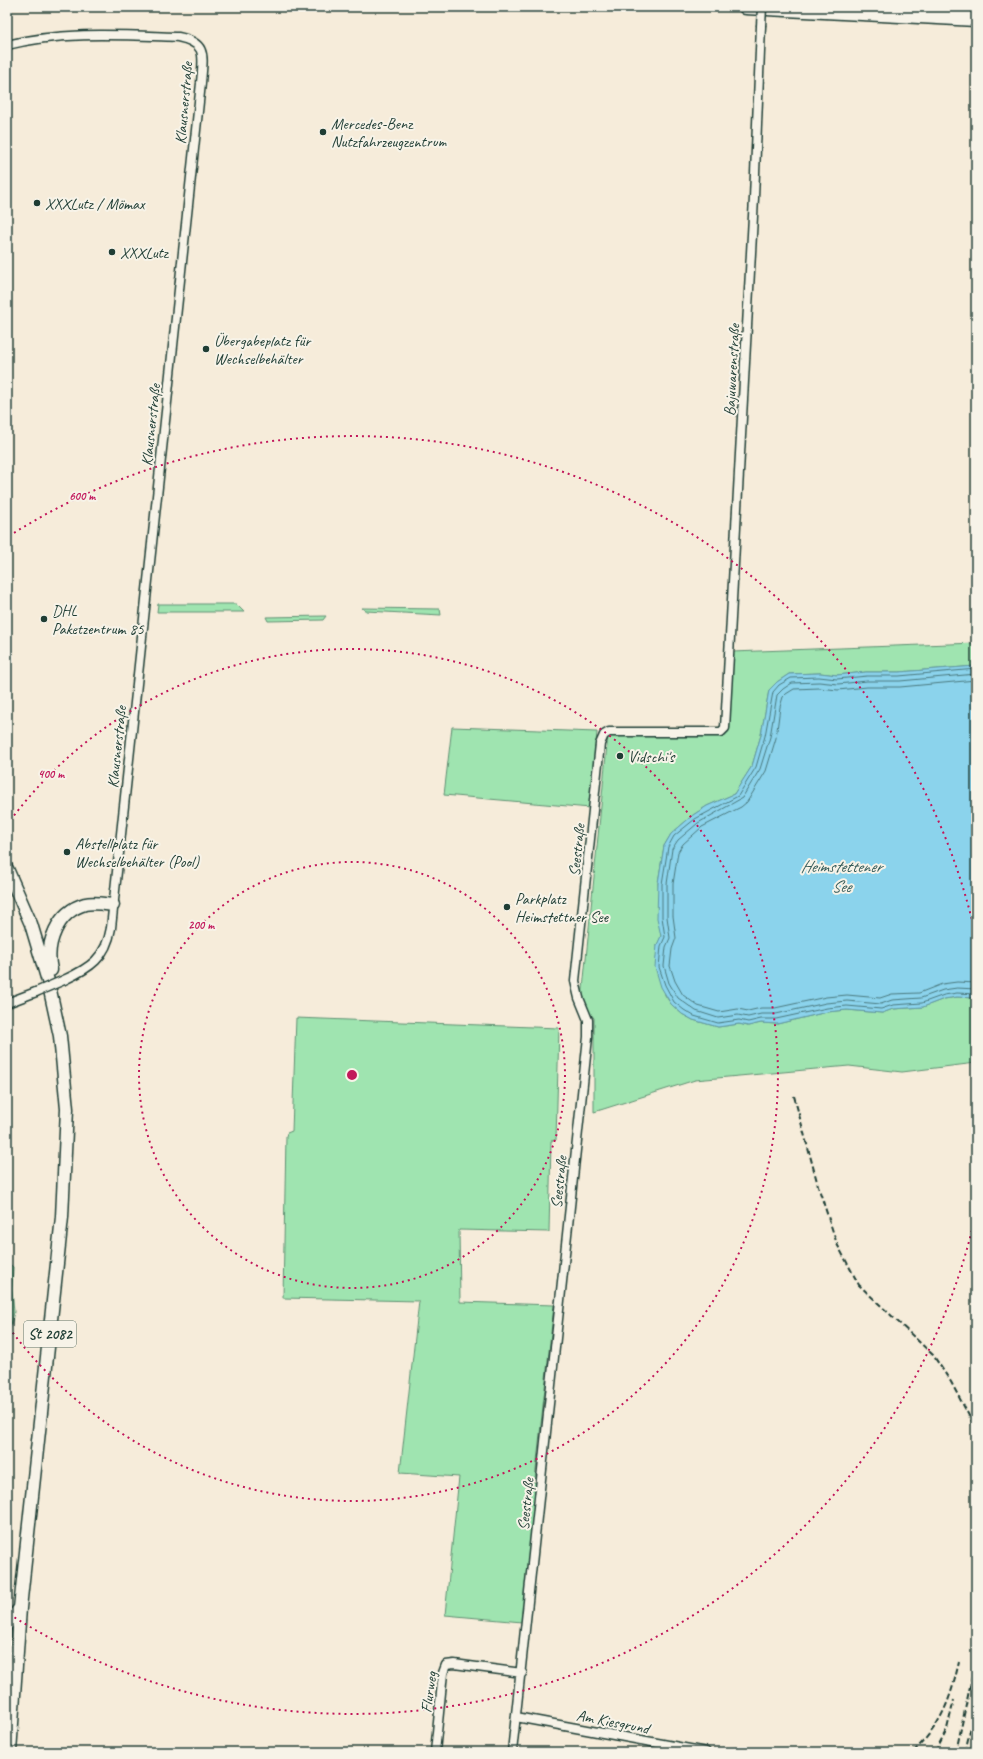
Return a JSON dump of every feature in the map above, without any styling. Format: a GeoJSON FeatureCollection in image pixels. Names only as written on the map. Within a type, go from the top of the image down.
{"type":"FeatureCollection","features":[{"type":"Feature","properties":{"kind":"highway"},"geometry":{"type":"LineString","coordinates":[[746,7],[976,19]]}},
{"type":"Feature","properties":{"kind":"main road","name":"St 2082"},"geometry":{"type":"LineString","coordinates":[[7,869],[28,917],[40,953],[57,1020],[67,1109],[65,1181],[62,1217],[20,1608],[10,1752]]}},
{"type":"Feature","properties":{"kind":"main road"},"geometry":{"type":"LineString","coordinates":[[57,1020],[60,1005],[50,963],[49,952],[56,928],[63,918],[84,905],[94,903],[113,905]]}},
{"type":"Feature","properties":{"kind":"main road"},"geometry":{"type":"LineString","coordinates":[[7,1624],[20,1608]]}},
{"type":"Feature","properties":{"kind":"main road"},"geometry":{"type":"LineString","coordinates":[[7,1640],[17,1650]]}},
{"type":"Feature","properties":{"kind":"street","name":"Bajuwarenstraße"},"geometry":{"type":"LineString","coordinates":[[722,732],[725,728],[731,635],[754,198],[762,7]]}},
{"type":"Feature","properties":{"kind":"street","name":"Klausnerstraße"},"geometry":{"type":"LineString","coordinates":[[7,45],[26,40],[66,36],[156,36],[187,39],[193,41],[200,49],[201,82],[109,937],[101,955],[90,967],[64,980],[7,1003]]}},
{"type":"Feature","properties":{"kind":"street","name":"Seestraße"},"geometry":{"type":"LineString","coordinates":[[512,1752],[522,1673],[588,1037],[588,1020],[579,998],[575,981],[600,744],[604,735],[609,732],[722,732]]}},
{"type":"Feature","properties":{"kind":"street","name":"Flurweg"},"geometry":{"type":"LineString","coordinates":[[435,1752],[443,1673],[446,1665],[454,1664],[522,1673]]}},
{"type":"Feature","properties":{"kind":"street","name":"Am Kiesgrund"},"geometry":{"type":"LineString","coordinates":[[516,1717],[706,1752]]}},
{"type":"Feature","properties":{"kind":"green space"},"geometry":{"type":"Polygon","coordinates":[[[158,604],[236,604],[244,612],[157,612],[158,604]]]}},
{"type":"Feature","properties":{"kind":"green space"},"geometry":{"type":"Polygon","coordinates":[[[362,608],[440,609],[441,615],[366,611],[362,608]]]}},
{"type":"Feature","properties":{"kind":"green space"},"geometry":{"type":"Polygon","coordinates":[[[326,616],[323,620],[268,621],[266,617],[326,616]]]}},
{"type":"Feature","properties":{"kind":"green space"},"geometry":{"type":"Polygon","coordinates":[[[976,643],[976,666],[837,675],[820,673],[789,674],[777,682],[769,690],[761,735],[752,766],[734,794],[707,806],[693,815],[671,834],[664,846],[658,883],[661,937],[657,945],[665,995],[671,1004],[682,1014],[693,1020],[718,1027],[739,1024],[748,1026],[761,1023],[777,1024],[827,1012],[847,1010],[882,1013],[893,1009],[923,1007],[944,999],[957,997],[976,998],[976,1063],[902,1072],[849,1066],[695,1080],[594,1112],[594,1018],[584,1006],[582,999],[608,735],[725,735],[732,652],[976,643]]]}},
{"type":"Feature","properties":{"kind":"green space"},"geometry":{"type":"Polygon","coordinates":[[[452,727],[597,732],[590,808],[444,795],[452,727]]]}},
{"type":"Feature","properties":{"kind":"green space"},"geometry":{"type":"Polygon","coordinates":[[[296,1018],[559,1028],[556,1140],[551,1141],[549,1232],[459,1230],[460,1302],[554,1305],[535,1479],[530,1480],[536,1483],[522,1622],[445,1615],[459,1477],[400,1473],[419,1301],[283,1298],[286,1136],[287,1133],[292,1131],[296,1018]]]}},
{"type":"Feature","properties":{"kind":"green space"},"geometry":{"type":"Polygon","coordinates":[[[7,1262],[13,1267],[12,1289],[14,1312],[7,1342],[7,1262]]]}},
{"type":"Feature","properties":{"kind":"water","name":"Heimstettener See"},"geometry":{"type":"Polygon","coordinates":[[[976,666],[976,998],[957,997],[944,999],[923,1007],[893,1009],[882,1013],[847,1010],[827,1012],[777,1024],[761,1023],[748,1026],[739,1024],[718,1027],[693,1020],[682,1014],[671,1004],[661,987],[655,967],[657,945],[661,936],[657,918],[658,883],[664,846],[671,834],[693,815],[707,806],[734,794],[752,766],[761,735],[769,690],[777,682],[789,674],[820,673],[837,675],[976,666]]]}},
{"type":"Feature","properties":{"kind":"railway"},"geometry":{"type":"LineString","coordinates":[[794,1096],[819,1189],[837,1244],[859,1285],[933,1355],[951,1382],[976,1429]]}},
{"type":"Feature","properties":{"kind":"railway"},"geometry":{"type":"LineString","coordinates":[[956,1752],[976,1658]]}},
{"type":"Feature","properties":{"kind":"railway"},"geometry":{"type":"LineString","coordinates":[[913,1752],[931,1732],[944,1711],[952,1689],[959,1662]]}},
{"type":"Feature","properties":{"kind":"railway"},"geometry":{"type":"LineString","coordinates":[[935,1752],[947,1729],[954,1700]]}},
{"type":"Feature","properties":{"kind":"railway"},"geometry":{"type":"LineString","coordinates":[[965,1752],[976,1705]]}},
{"type":"Feature","properties":{"kind":"place","name":"Mercedes-Benz Nutzfahrzeugzentrum"},"geometry":{"type":"Point","coordinates":[323,132]}},
{"type":"Feature","properties":{"kind":"place","name":"XXXLutz / Mömax"},"geometry":{"type":"Point","coordinates":[37,203]}},
{"type":"Feature","properties":{"kind":"place","name":"XXXLutz"},"geometry":{"type":"Point","coordinates":[112,252]}},
{"type":"Feature","properties":{"kind":"place","name":"Übergabeplatz für Wechselbehälter"},"geometry":{"type":"Point","coordinates":[206,349]}},
{"type":"Feature","properties":{"kind":"place","name":"DHL Paketzentrum 85"},"geometry":{"type":"Point","coordinates":[44,619]}},
{"type":"Feature","properties":{"kind":"place","name":"Vidschi's"},"geometry":{"type":"Point","coordinates":[620,756]}},
{"type":"Feature","properties":{"kind":"place","name":"Abstellplatz für Wechselbehälter (Pool)"},"geometry":{"type":"Point","coordinates":[67,852]}},
{"type":"Feature","properties":{"kind":"place","name":"Parkplatz Heimstettner See"},"geometry":{"type":"Point","coordinates":[507,907]}}]}
